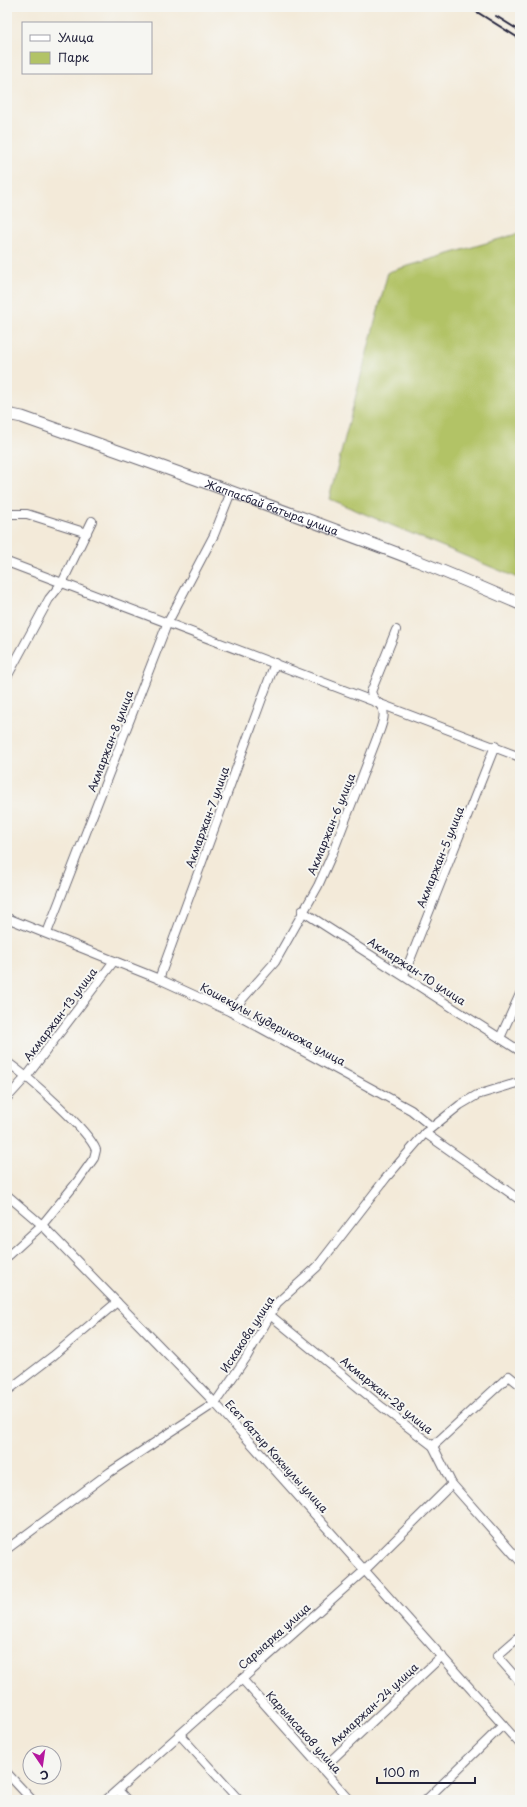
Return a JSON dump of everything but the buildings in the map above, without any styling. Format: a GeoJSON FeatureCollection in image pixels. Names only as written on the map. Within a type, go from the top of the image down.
{"type":"FeatureCollection","features":[{"type":"Feature","properties":{"kind":"main road"},"geometry":{"type":"LineString","coordinates":[[7,409],[22,417]]}},
{"type":"Feature","properties":{"kind":"main road"},"geometry":{"type":"LineString","coordinates":[[7,414],[22,417]]}},
{"type":"Feature","properties":{"kind":"main road","name":"Жаппасбай батыра улица"},"geometry":{"type":"LineString","coordinates":[[22,417],[420,562],[520,604]]}},
{"type":"Feature","properties":{"kind":"street","name":"Акмаржан-8 улица"},"geometry":{"type":"LineString","coordinates":[[47,933],[167,624],[214,536],[231,492]]}},
{"type":"Feature","properties":{"kind":"street"},"geometry":{"type":"LineString","coordinates":[[7,514],[27,514],[87,533]]}},
{"type":"Feature","properties":{"kind":"street"},"geometry":{"type":"LineString","coordinates":[[7,677],[49,599],[62,583],[92,522]]}},
{"type":"Feature","properties":{"kind":"street"},"geometry":{"type":"LineString","coordinates":[[7,562],[167,624],[374,700],[520,756]]}},
{"type":"Feature","properties":{"kind":"street"},"geometry":{"type":"LineString","coordinates":[[374,700],[371,692],[396,630]]}},
{"type":"Feature","properties":{"kind":"street","name":"Акмаржан-7 улица"},"geometry":{"type":"LineString","coordinates":[[159,979],[275,663]]}},
{"type":"Feature","properties":{"kind":"street","name":"Акмаржан-6 улица"},"geometry":{"type":"LineString","coordinates":[[231,1012],[275,962],[302,911],[318,886],[333,852],[380,730],[384,716],[382,708],[374,700]]}},
{"type":"Feature","properties":{"kind":"street","name":"Акмаржан-5 улица"},"geometry":{"type":"LineString","coordinates":[[404,975],[495,746]]}},
{"type":"Feature","properties":{"kind":"street","name":"Акмаржан-10 улица"},"geometry":{"type":"LineString","coordinates":[[302,911],[404,975],[520,1051]]}},
{"type":"Feature","properties":{"kind":"street","name":"Кошекулы Кудерикожа улица"},"geometry":{"type":"LineString","coordinates":[[7,918],[159,979],[231,1012],[411,1110],[432,1127]]}},
{"type":"Feature","properties":{"kind":"street","name":"Акмаржан-13 улица"},"geometry":{"type":"LineString","coordinates":[[7,1098],[26,1076],[114,961]]}},
{"type":"Feature","properties":{"kind":"street"},"geometry":{"type":"LineString","coordinates":[[500,1038],[520,994]]}},
{"type":"Feature","properties":{"kind":"street"},"geometry":{"type":"LineString","coordinates":[[7,1062],[26,1076],[78,1126],[96,1150],[94,1158],[77,1182],[42,1226],[7,1257]]}},
{"type":"Feature","properties":{"kind":"street","name":"Искакова улица"},"geometry":{"type":"LineString","coordinates":[[7,1549],[110,1472],[215,1404],[246,1358],[277,1303],[317,1267],[386,1178],[425,1133],[460,1105],[477,1095],[520,1082]]}},
{"type":"Feature","properties":{"kind":"street"},"geometry":{"type":"LineString","coordinates":[[425,1133],[520,1200]]}},
{"type":"Feature","properties":{"kind":"street","name":"Есет батыр Кокыулы улица"},"geometry":{"type":"LineString","coordinates":[[7,1195],[42,1226],[215,1404],[520,1744]]}},
{"type":"Feature","properties":{"kind":"street"},"geometry":{"type":"LineString","coordinates":[[7,1391],[53,1356],[117,1302]]}},
{"type":"Feature","properties":{"kind":"street","name":"Акмаржан-28 улица"},"geometry":{"type":"LineString","coordinates":[[270,1315],[382,1407],[433,1446],[452,1484],[520,1561]]}},
{"type":"Feature","properties":{"kind":"street"},"geometry":{"type":"LineString","coordinates":[[433,1446],[509,1376],[520,1385]]}},
{"type":"Feature","properties":{"kind":"street","name":"Сарыарка улица"},"geometry":{"type":"LineString","coordinates":[[106,1800],[365,1570],[452,1484]]}},
{"type":"Feature","properties":{"kind":"street"},"geometry":{"type":"LineString","coordinates":[[520,1636],[497,1656],[520,1682]]}},
{"type":"Feature","properties":{"kind":"street","name":"Акмаржан-24 улица"},"geometry":{"type":"LineString","coordinates":[[322,1769],[442,1656]]}},
{"type":"Feature","properties":{"kind":"street","name":"Карымсаков улица"},"geometry":{"type":"LineString","coordinates":[[242,1679],[350,1800]]}},
{"type":"Feature","properties":{"kind":"street"},"geometry":{"type":"LineString","coordinates":[[426,1800],[503,1725]]}},
{"type":"Feature","properties":{"kind":"street"},"geometry":{"type":"LineString","coordinates":[[180,1734],[239,1800]]}},
{"type":"Feature","properties":{"kind":"street"},"geometry":{"type":"LineString","coordinates":[[7,1772],[32,1800]]}},
{"type":"Feature","properties":{"kind":"street"},"geometry":{"type":"LineString","coordinates":[[118,1790],[127,1800]]}},
{"type":"Feature","properties":{"kind":"green space"},"geometry":{"type":"Polygon","coordinates":[[[520,233],[520,579],[329,499],[388,272],[520,233]]]}},
{"type":"Feature","properties":{"kind":"railway"},"geometry":{"type":"LineString","coordinates":[[469,7],[520,39]]}},
{"type":"Feature","properties":{"kind":"railway"},"geometry":{"type":"LineString","coordinates":[[496,16],[520,31]]}}]}
